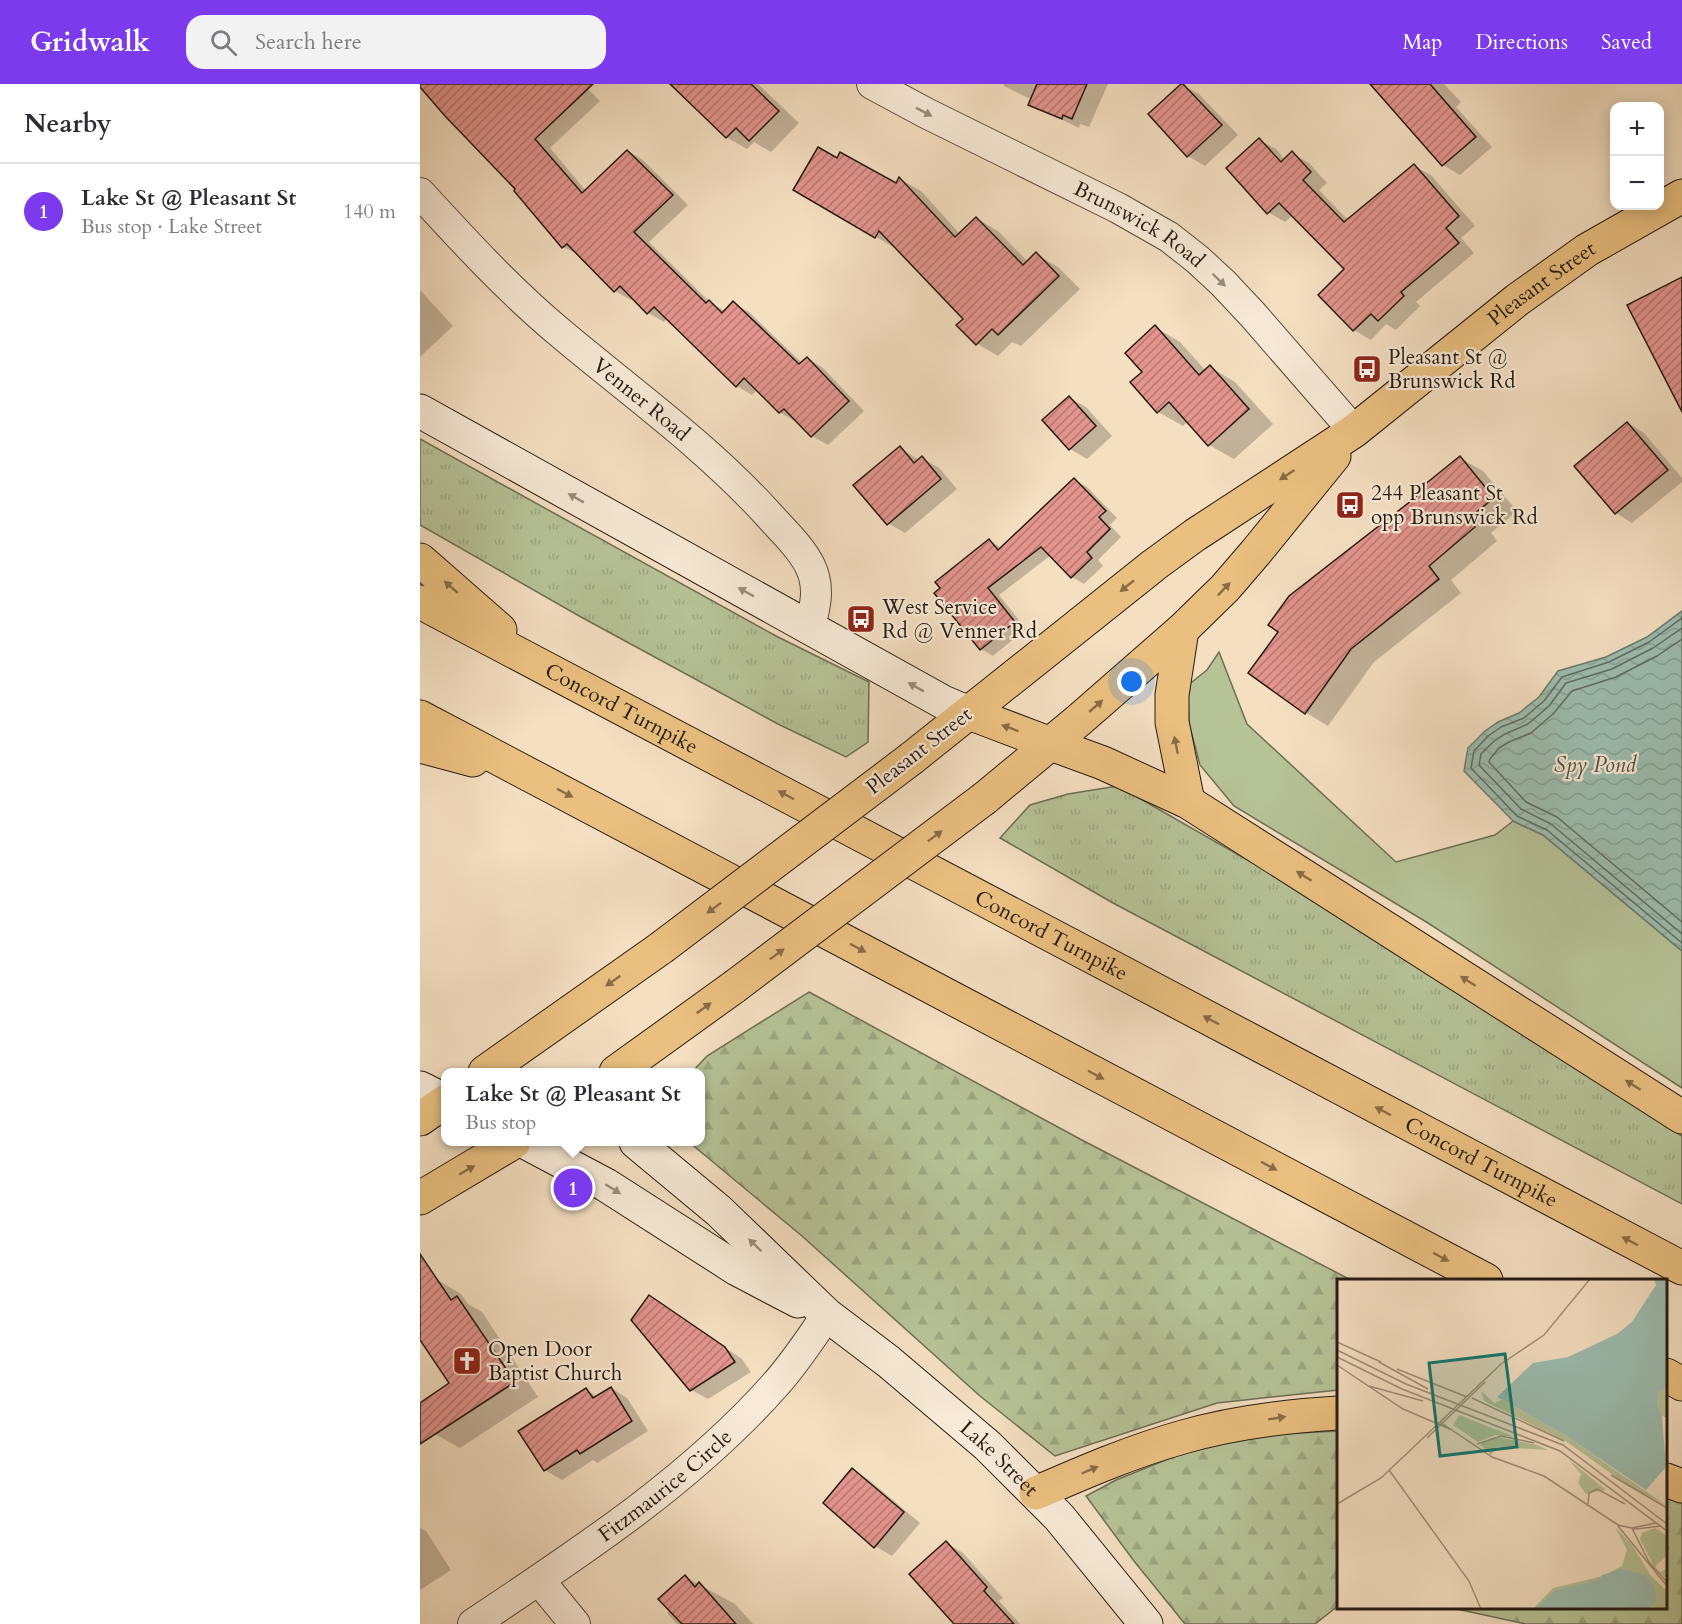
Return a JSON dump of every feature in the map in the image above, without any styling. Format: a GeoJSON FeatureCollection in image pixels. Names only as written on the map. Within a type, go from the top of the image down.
{"type":"FeatureCollection","features":[{"type":"Feature","properties":{"kind":"main road","name":"Pleasant Street"},"geometry":{"type":"LineString","coordinates":[[502,1068],[912,758],[1154,565],[1195,535],[1354,431],[1551,275],[1587,250],[1682,196]]}},
{"type":"Feature","properties":{"kind":"main road"},"geometry":{"type":"LineString","coordinates":[[420,411],[943,702],[1103,763],[1188,802],[1682,1117]]}},
{"type":"Feature","properties":{"kind":"main road","name":"Pleasant Street"},"geometry":{"type":"LineString","coordinates":[[622,1068],[734,987],[985,798],[1052,744],[1182,630],[1225,588],[1354,431]]}},
{"type":"Feature","properties":{"kind":"main road"},"geometry":{"type":"LineString","coordinates":[[420,560],[542,667]]}},
{"type":"Feature","properties":{"kind":"main road","name":"Concord Turnpike"},"geometry":{"type":"LineString","coordinates":[[420,602],[1682,1268]]}},
{"type":"Feature","properties":{"kind":"main road"},"geometry":{"type":"LineString","coordinates":[[1182,630],[1172,695],[1172,722],[1188,802]]}},
{"type":"Feature","properties":{"kind":"main road"},"geometry":{"type":"LineString","coordinates":[[420,717],[1482,1279]]}},
{"type":"Feature","properties":{"kind":"main road"},"geometry":{"type":"LineString","coordinates":[[420,746],[531,776]]}},
{"type":"Feature","properties":{"kind":"main road"},"geometry":{"type":"LineString","coordinates":[[420,1088],[441,1099]]}},
{"type":"Feature","properties":{"kind":"main road"},"geometry":{"type":"LineString","coordinates":[[420,1119],[441,1104]]}},
{"type":"Feature","properties":{"kind":"main road"},"geometry":{"type":"LineString","coordinates":[[420,1197],[507,1146]]}},
{"type":"Feature","properties":{"kind":"main road","name":"Lake Street"},"geometry":{"type":"LineString","coordinates":[[533,1146],[606,1185],[737,1269],[827,1315]]}},
{"type":"Feature","properties":{"kind":"main road","name":"Lake Street"},"geometry":{"type":"LineString","coordinates":[[641,1146],[719,1211],[827,1315],[940,1404],[988,1446],[1080,1541],[1146,1624]]}},
{"type":"Feature","properties":{"kind":"main road"},"geometry":{"type":"LineString","coordinates":[[1667,1376],[1682,1384]]}},
{"type":"Feature","properties":{"kind":"main road"},"geometry":{"type":"LineString","coordinates":[[1036,1493],[1108,1462],[1191,1434],[1270,1419],[1337,1413]]}},
{"type":"Feature","properties":{"kind":"main road"},"geometry":{"type":"LineString","coordinates":[[1667,1481],[1682,1486]]}},
{"type":"Feature","properties":{"kind":"street","name":"Brunswick Road"},"geometry":{"type":"LineString","coordinates":[[872,84],[1118,208],[1169,237],[1197,259],[1230,291],[1354,431]]}},
{"type":"Feature","properties":{"kind":"street","name":"Venner Road"},"geometry":{"type":"LineString","coordinates":[[420,193],[522,300],[704,450],[749,493],[796,545],[808,563],[817,588],[815,608],[809,627]]}},
{"type":"Feature","properties":{"kind":"street","name":"Fitzmaurice Circle"},"geometry":{"type":"LineString","coordinates":[[472,1624],[539,1580],[666,1487],[775,1386],[827,1315]]}},
{"type":"Feature","properties":{"kind":"street"},"geometry":{"type":"LineString","coordinates":[[539,1580],[575,1624]]}},
{"type":"Feature","properties":{"kind":"green space"},"geometry":{"type":"Polygon","coordinates":[[[420,439],[776,636],[869,682],[868,742],[846,757],[778,724],[581,617],[420,525],[420,439]]]}},
{"type":"Feature","properties":{"kind":"green space"},"geometry":{"type":"Polygon","coordinates":[[[1219,652],[1247,724],[1396,862],[1495,835],[1513,821],[1543,835],[1682,951],[1682,1088],[1428,923],[1234,806],[1200,765],[1189,723],[1188,685],[1207,670],[1219,652]]]}},
{"type":"Feature","properties":{"kind":"green space"},"geometry":{"type":"Polygon","coordinates":[[[1118,786],[1272,874],[1682,1136],[1682,1204],[1113,903],[1000,838],[1030,805],[1068,794],[1118,786]]]}},
{"type":"Feature","properties":{"kind":"green space"},"geometry":{"type":"Polygon","coordinates":[[[809,992],[1080,1139],[1349,1279],[1337,1279],[1337,1390],[1217,1403],[1055,1456],[980,1396],[802,1236],[694,1146],[705,1146],[705,1068],[696,1068],[707,1056],[809,992]]]}},
{"type":"Feature","properties":{"kind":"green space"},"geometry":{"type":"Polygon","coordinates":[[[1337,1431],[1337,1607],[1315,1624],[1185,1624],[1086,1496],[1116,1480],[1198,1447],[1279,1434],[1337,1431]]]}},
{"type":"Feature","properties":{"kind":"green space"},"geometry":{"type":"Polygon","coordinates":[[[1667,1494],[1682,1500],[1682,1624],[1526,1624],[1457,1609],[1667,1609],[1667,1494]]]}},
{"type":"Feature","properties":{"kind":"water","name":"Spy Pond"},"geometry":{"type":"Polygon","coordinates":[[[1682,611],[1682,951],[1543,835],[1513,821],[1464,771],[1468,748],[1485,731],[1498,722],[1519,713],[1539,697],[1558,671],[1606,657],[1647,637],[1682,611]]]}},
{"type":"Feature","properties":{"kind":"building"},"geometry":{"type":"Polygon","coordinates":[[[420,84],[593,84],[535,139],[582,193],[627,150],[673,195],[634,232],[706,303],[709,300],[722,313],[733,301],[799,364],[807,357],[849,401],[811,437],[784,409],[779,413],[744,378],[736,387],[654,307],[647,314],[620,286],[614,292],[567,244],[562,248],[514,191],[515,189],[445,116],[420,87],[420,84]]]}},
{"type":"Feature","properties":{"kind":"building"},"geometry":{"type":"Polygon","coordinates":[[[670,84],[751,84],[779,111],[749,141],[736,128],[726,138],[670,84]]]}},
{"type":"Feature","properties":{"kind":"building"},"geometry":{"type":"Polygon","coordinates":[[[1037,84],[1087,84],[1072,119],[1063,115],[1062,119],[1028,105],[1037,84]]]}},
{"type":"Feature","properties":{"kind":"building"},"geometry":{"type":"Polygon","coordinates":[[[1181,84],[1222,125],[1187,157],[1148,114],[1181,84]]]}},
{"type":"Feature","properties":{"kind":"building"},"geometry":{"type":"Polygon","coordinates":[[[1370,84],[1430,84],[1476,137],[1442,166],[1370,84]]]}},
{"type":"Feature","properties":{"kind":"building"},"geometry":{"type":"Polygon","coordinates":[[[1259,138],[1281,162],[1292,151],[1311,172],[1303,180],[1344,222],[1414,164],[1459,216],[1446,228],[1459,243],[1401,292],[1404,296],[1378,321],[1371,314],[1353,331],[1318,295],[1344,269],[1279,203],[1267,214],[1226,168],[1259,138]]]}},
{"type":"Feature","properties":{"kind":"building"},"geometry":{"type":"Polygon","coordinates":[[[818,147],[837,158],[840,152],[896,183],[899,177],[955,237],[976,217],[1023,265],[1036,252],[1059,276],[998,335],[992,329],[976,345],[956,325],[963,319],[879,231],[875,238],[793,190],[818,147]]]}},
{"type":"Feature","properties":{"kind":"building"},"geometry":{"type":"Polygon","coordinates":[[[1682,277],[1682,412],[1627,305],[1682,277]]]}},
{"type":"Feature","properties":{"kind":"building"},"geometry":{"type":"Polygon","coordinates":[[[1155,325],[1199,375],[1210,365],[1249,409],[1208,446],[1169,402],[1157,413],[1130,382],[1142,372],[1125,353],[1155,325]]]}},
{"type":"Feature","properties":{"kind":"building"},"geometry":{"type":"Polygon","coordinates":[[[1069,396],[1096,426],[1069,450],[1042,420],[1069,396]]]}},
{"type":"Feature","properties":{"kind":"building"},"geometry":{"type":"Polygon","coordinates":[[[1627,422],[1668,470],[1615,514],[1574,466],[1627,422]]]}},
{"type":"Feature","properties":{"kind":"building"},"geometry":{"type":"Polygon","coordinates":[[[900,446],[914,463],[922,456],[941,479],[887,525],[853,485],[900,446]]]}},
{"type":"Feature","properties":{"kind":"building"},"geometry":{"type":"Polygon","coordinates":[[[1460,456],[1494,498],[1468,519],[1475,527],[1429,566],[1439,579],[1351,649],[1305,714],[1248,673],[1278,632],[1268,625],[1289,596],[1416,497],[1413,494],[1460,456]]]}},
{"type":"Feature","properties":{"kind":"building"},"geometry":{"type":"Polygon","coordinates":[[[1074,478],[1106,511],[1099,517],[1110,529],[1087,552],[1092,558],[1071,578],[1041,547],[988,588],[1015,622],[980,650],[934,593],[940,588],[935,582],[989,539],[998,550],[1074,478]]]}},
{"type":"Feature","properties":{"kind":"building","name":"Open Door Baptist Church"},"geometry":{"type":"Polygon","coordinates":[[[420,1254],[451,1300],[457,1296],[515,1382],[420,1444],[420,1403],[449,1383],[420,1340],[420,1254]]]}},
{"type":"Feature","properties":{"kind":"building"},"geometry":{"type":"Polygon","coordinates":[[[649,1295],[725,1347],[735,1362],[690,1391],[631,1320],[649,1295]]]}},
{"type":"Feature","properties":{"kind":"building"},"geometry":{"type":"Polygon","coordinates":[[[611,1387],[632,1421],[580,1454],[577,1450],[544,1471],[518,1431],[586,1388],[593,1398],[611,1387]]]}},
{"type":"Feature","properties":{"kind":"building"},"geometry":{"type":"Polygon","coordinates":[[[852,1468],[904,1512],[874,1548],[823,1503],[852,1468]]]}},
{"type":"Feature","properties":{"kind":"building"},"geometry":{"type":"Polygon","coordinates":[[[946,1541],[987,1587],[984,1591],[1014,1624],[954,1624],[909,1574],[946,1541]]]}},
{"type":"Feature","properties":{"kind":"building"},"geometry":{"type":"Polygon","coordinates":[[[685,1575],[695,1587],[699,1582],[736,1624],[682,1624],[658,1599],[685,1575]]]}},
{"type":"Feature","properties":{"kind":"place","name":"Pleasant St @ Brunswick Rd"},"geometry":{"type":"Point","coordinates":[1367,369]}},
{"type":"Feature","properties":{"kind":"place","name":"244 Pleasant St opp Brunswick Rd"},"geometry":{"type":"Point","coordinates":[1350,505]}},
{"type":"Feature","properties":{"kind":"place","name":"West Service Rd @ Venner Rd"},"geometry":{"type":"Point","coordinates":[861,619]}},
{"type":"Feature","properties":{"kind":"place","name":"Lake St @ Pleasant St"},"geometry":{"type":"Point","coordinates":[573,1188]}},
{"type":"Feature","properties":{"kind":"place","name":"Open Door Baptist Church"},"geometry":{"type":"Point","coordinates":[467,1361]}}]}
